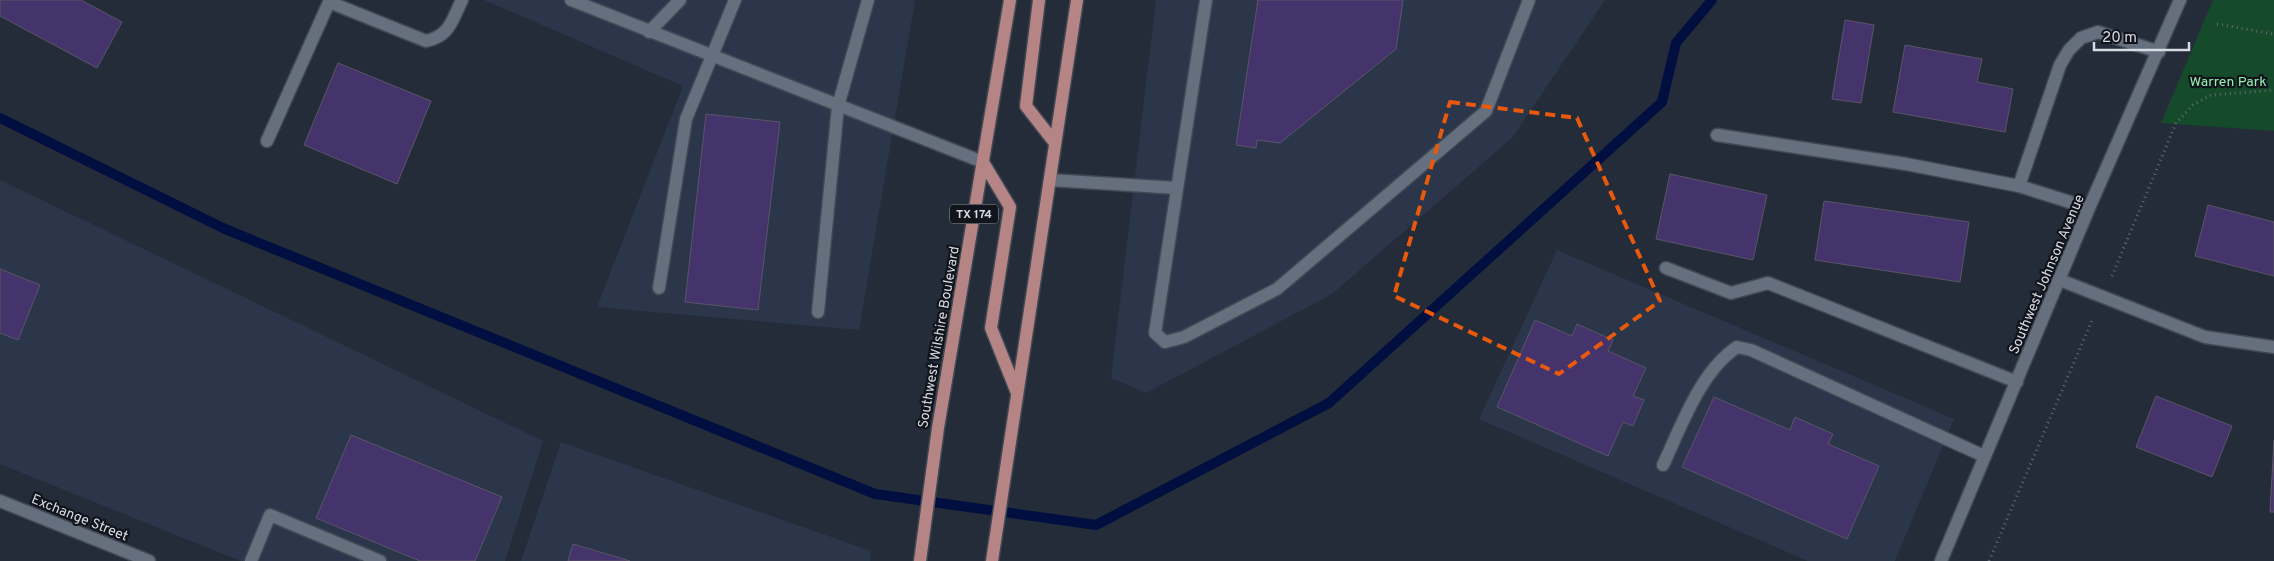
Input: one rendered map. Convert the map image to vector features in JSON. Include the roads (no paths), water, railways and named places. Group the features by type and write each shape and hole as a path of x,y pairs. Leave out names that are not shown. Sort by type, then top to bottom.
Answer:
{"main road":[{"name":"Southwest Wilshire Boulevard","path":"920,560 938,428 1010,0"},
{"path":"1039,0 1026,106 1055,144"},
{"path":"992,561 1077,0"},
{"path":"983,162 1010,207 991,328 1017,393"}],"street":[{"path":"267,141 330,1 426,41 436,39 446,33 462,0"},
{"path":"571,0 983,162"},
{"path":"649,32 680,0"},
{"path":"659,288 686,119 735,0"},
{"path":"818,312 838,106 868,0"},
{"path":"1206,0 1155,333 1165,342 1184,337 1277,289 1486,111 1529,0"},
{"name":"Southwest Johnson Avenue","path":"1942,561 1984,456 2017,382 2089,208 2159,52 2180,0"},
{"path":"2019,186 2060,65 2081,38 2098,32 2159,52"},
{"path":"1717,135 1906,164 2019,186 2089,208"},
{"path":"1050,180 1177,188"},
{"path":"1666,268 1732,293 1768,283 2017,382"},
{"path":"2060,280 2205,337 2274,347"},
{"path":"1662,465 1708,374 1724,356 1738,347 1750,350 1984,456"},
{"name":"Exchange Street","path":"0,501 149,561"},
{"path":"250,561 270,515 380,561"}],"waterway":[{"path":"0,118 225,229 875,494 1096,525 1329,403 1662,102 1676,43 1712,0"}],"park label":[{"name":"Warren Park","path":"2228,81"}]}
